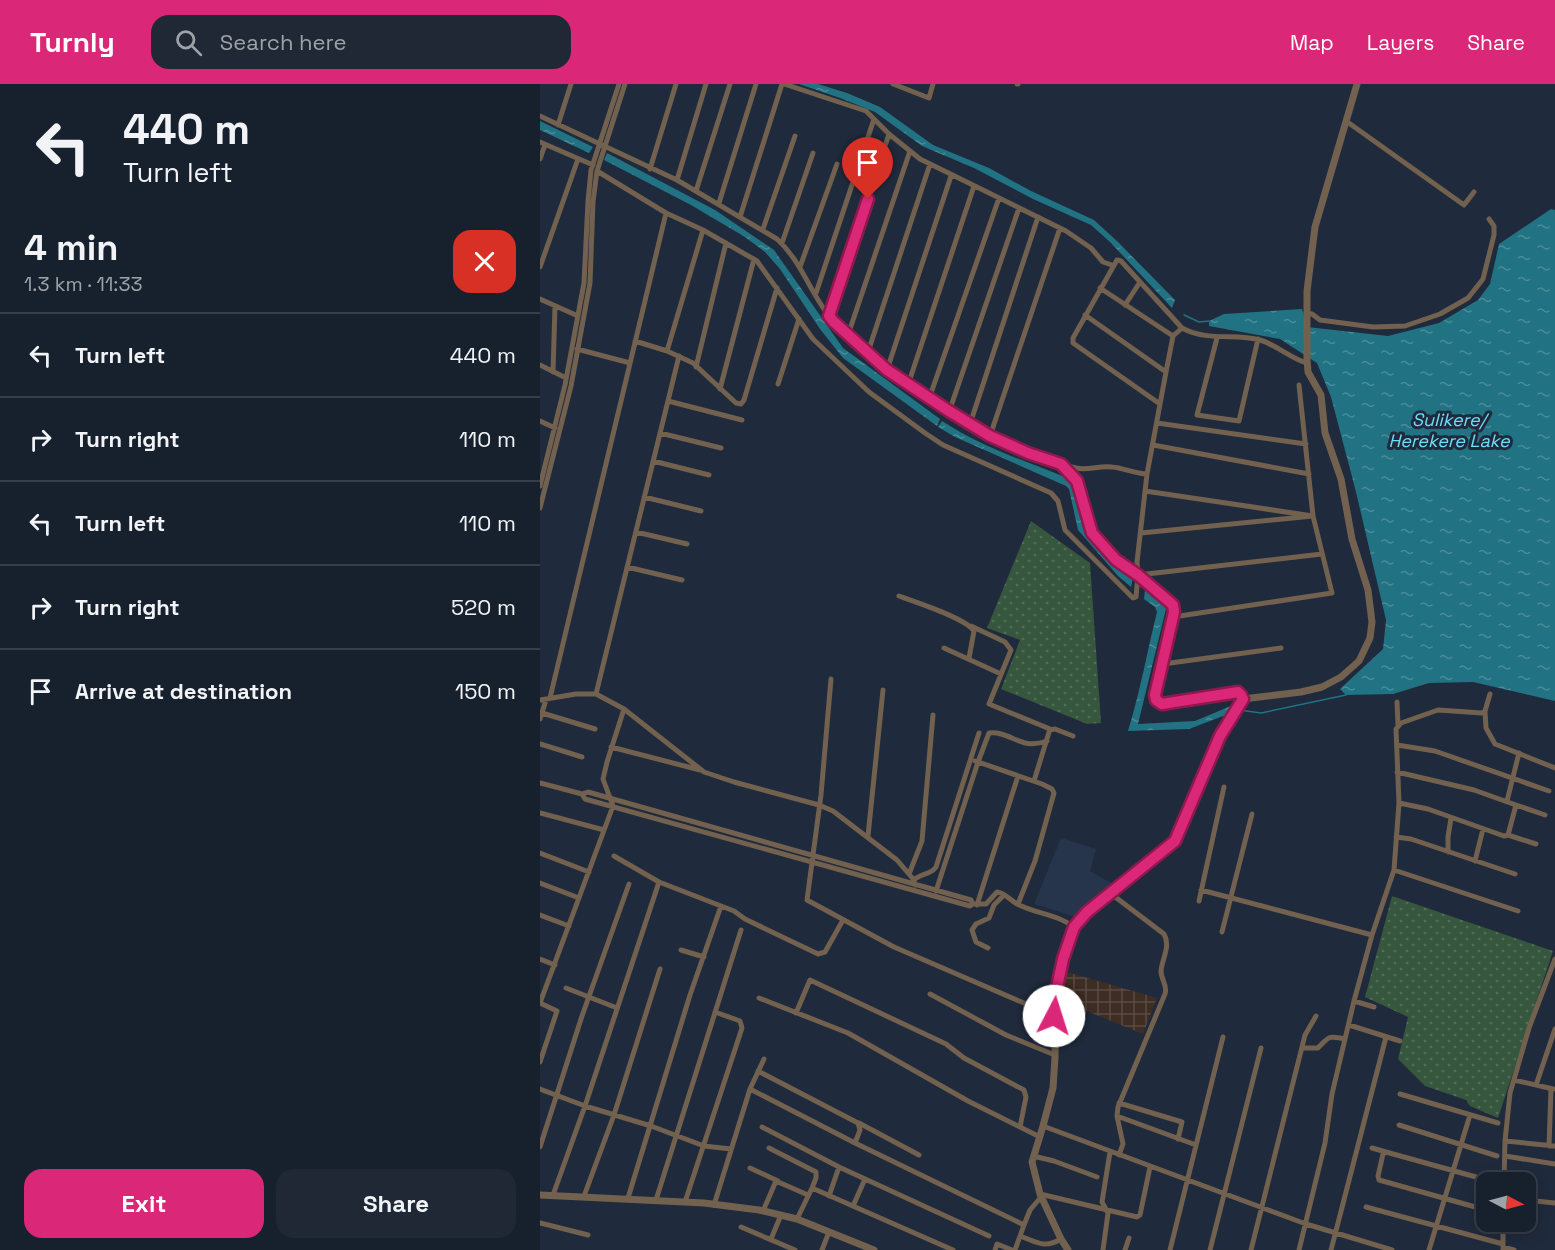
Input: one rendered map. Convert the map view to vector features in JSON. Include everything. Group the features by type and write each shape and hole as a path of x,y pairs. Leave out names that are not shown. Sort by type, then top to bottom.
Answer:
{"street":[{"path":"558,125 571,84"},
{"path":"540,508 566,407 578,349 590,283 597,171 619,84"},
{"path":"540,486 542,470 567,378 584,283 588,201 593,165 625,84"},
{"path":"650,168 676,84"},
{"path":"677,180 706,84"},
{"path":"696,191 730,84"},
{"path":"719,203 756,84"},
{"path":"740,217 783,84 866,111 889,134 930,164 1060,228 1091,248 1103,262 1112,265"},
{"path":"893,84 929,98 933,84"},
{"path":"1241,702 1322,687 1351,669 1365,651 1370,638 1372,622 1368,590 1352,538 1341,479 1325,433 1321,395 1308,372 1307,361 1307,291 1315,227 1357,84"},
{"path":"540,116 677,180 763,229 789,249 829,316 848,335 887,370 908,385 990,436 1028,453 1077,468 1112,466 1147,474"},
{"path":"816,293 874,119"},
{"path":"1346,121 1464,205 1474,192"},
{"path":"829,316 889,134"},
{"path":"763,229 795,136"},
{"path":"540,159 542,144 593,165"},
{"path":"848,335 910,151"},
{"path":"782,243 813,153"},
{"path":"540,267 578,159"},
{"path":"800,267 837,164"},
{"path":"868,352 930,164"},
{"path":"597,171 666,213 703,230 757,261 813,339 869,393 944,445 1051,493 1058,501 1065,530 1133,598 1136,597 1137,562 1152,445 1173,336 1182,328"},
{"path":"887,370 951,176"},
{"path":"908,385 974,186"},
{"path":"929,399 999,198"},
{"path":"949,411 1019,208"},
{"path":"595,729 541,716 666,213"},
{"path":"970,424 1038,217"},
{"path":"1306,314 1312,314 1320,320 1373,327 1405,326 1440,314 1468,298 1483,279 1494,235 1494,226 1489,219"},
{"path":"990,436 1060,228"},
{"path":"667,351 703,230"},
{"path":"696,366 726,243"},
{"path":"720,389 754,259"},
{"path":"1160,404 1073,345 1073,338 1112,265 1117,260 1121,261 1188,332 1217,338 1258,339 1273,345 1300,362 1307,361"},
{"path":"1125,305 1140,282"},
{"path":"635,340 679,356 696,366 737,404 744,400 777,288"},
{"path":"1100,288 1173,336"},
{"path":"540,299 578,316"},
{"path":"554,372 555,306"},
{"path":"1085,315 1166,372"},
{"path":"778,384 799,319"},
{"path":"1217,338 1197,415 1239,421 1258,339"},
{"path":"578,349 630,363"},
{"path":"596,694 679,356"},
{"path":"540,365 567,378"},
{"path":"1173,617 1332,593 1314,516 1299,385"},
{"path":"668,401 742,420"},
{"path":"540,421 555,428"},
{"path":"1157,423 1306,444"},
{"path":"660,433 721,448"},
{"path":"1152,445 1309,474"},
{"path":"654,461 709,475"},
{"path":"1061,464 1077,481 1092,533 1116,560 1138,575 1174,607 1155,695 1156,700 1160,703 1238,692 1241,695 1241,702 1220,736 1175,841 1087,912 1074,927 1063,959 1054,1016 1053,1088 1033,1156 1032,1167 1040,1195 1068,1250"},
{"path":"1145,491 1314,516"},
{"path":"644,497 701,511"},
{"path":"1141,533 1314,516"},
{"path":"636,532 687,544"},
{"path":"1138,575 1322,554"},
{"path":"627,567 682,580"},
{"path":"899,596 943,612 1009,646 1011,650 989,704 1050,730 1056,729 1073,736"},
{"path":"969,658 974,631 971,626"},
{"path":"944,648 1001,674"},
{"path":"1163,664 1281,648"},
{"path":"831,679 807,900 894,947 1054,1016"},
{"path":"868,836 883,690"},
{"path":"545,699 576,694 596,694 624,709 704,772"},
{"path":"1490,694 1485,711 1486,728 1491,740 1495,744 1555,768"},
{"path":"1299,1250 1325,1143 1332,1094 1354,1001 1372,935 1394,870 1399,803 1397,702"},
{"path":"540,1062 542,1048 557,1011 540,1003 613,806 603,779 624,709"},
{"path":"1398,725 1438,710 1482,713 1485,711"},
{"path":"909,874 922,841 933,715"},
{"path":"1034,781 1050,730"},
{"path":"915,883 920,875 934,871 936,867 979,733"},
{"path":"936,891 978,762 990,733 1031,745 1047,741"},
{"path":"540,744 582,757"},
{"path":"1397,745 1435,751 1549,791"},
{"path":"611,747 819,805 833,811 897,860 915,883"},
{"path":"1507,801 1519,753"},
{"path":"970,759 1034,781 1052,789 1054,795 1035,861 1018,904"},
{"path":"1397,772 1474,790 1545,815"},
{"path":"975,904 1018,776"},
{"path":"540,783 582,794 588,792 610,798 969,906 986,904 997,892 1018,904 1059,918 1074,927"},
{"path":"1199,901 1224,787"},
{"path":"582,794 585,799 812,859 915,883 971,900 975,904"},
{"path":"1399,803 1428,809 1504,836 1508,835 1536,844"},
{"path":"1508,835 1516,805"},
{"path":"540,813 604,830"},
{"path":"1222,932 1252,814"},
{"path":"1449,852 1448,837 1452,818"},
{"path":"1475,861 1483,829"},
{"path":"1396,837 1411,839 1515,874"},
{"path":"540,853 589,872"},
{"path":"614,856 659,882 722,906 819,954 825,952 843,920"},
{"path":"1394,870 1518,911"},
{"path":"553,1195 659,882"},
{"path":"540,883 579,898"},
{"path":"540,1147 629,884"},
{"path":"1202,890 1372,935"},
{"path":"1110,893 1164,934 1167,940 1161,972 1166,994 1119,1103 1116,1116 1123,1144 1119,1155"},
{"path":"988,948 976,942 972,930 976,924 989,918 994,905 1004,895"},
{"path":"628,1198 690,995 722,906"},
{"path":"540,915 569,926"},
{"path":"656,1200 741,930"},
{"path":"681,950 704,957"},
{"path":"540,959 555,965"},
{"path":"1504,1172 1510,1093 1529,1028 1555,959"},
{"path":"584,1196 614,1115 660,969"},
{"path":"796,1013 810,980 946,1044 964,1059 1025,1092 1020,1127"},
{"path":"566,988 617,1008"},
{"path":"930,994 1006,1035 1055,1055"},
{"path":"759,998 868,1042 968,1101 1040,1137"},
{"path":"1354,1001 1374,1007"},
{"path":"685,1202 742,1028 740,1021 715,1012"},
{"path":"1251,1250 1305,1035 1316,1016"},
{"path":"1349,1025 1400,1041"},
{"path":"1536,1085 1555,1029"},
{"path":"1302,1048 1318,1048 1332,1036 1345,1039"},
{"path":"1170,1250 1223,1037"},
{"path":"1331,1250 1386,1037"},
{"path":"1210,1250 1261,1048"},
{"path":"714,1205 750,1089 764,1059"},
{"path":"758,1071 919,1155"},
{"path":"1505,1141 1552,1146 1553,1089 1514,1080"},
{"path":"540,1089 704,1146 731,1149"},
{"path":"750,1089 1024,1225"},
{"path":"1400,1094 1498,1124"},
{"path":"1119,1103 1182,1122 1178,1139"},
{"path":"1429,1250 1470,1115"},
{"path":"1116,1116 1196,1145"},
{"path":"855,1143 860,1130 858,1123"},
{"path":"1399,1125 1497,1156"},
{"path":"762,1126 839,1167 989,1236"},
{"path":"1043,1126 1306,1224 1392,1250"},
{"path":"769,1148 816,1172 812,1188 797,1219"},
{"path":"1372,1148 1476,1177"},
{"path":"1103,1250 1108,1211 1102,1202 1110,1152"},
{"path":"1386,1152 1383,1154 1380,1165 1379,1180 1476,1207"},
{"path":"1033,1156 1098,1177"},
{"path":"1504,1156 1555,1164"},
{"path":"829,1196 839,1167"},
{"path":"1040,1195 1135,1218 1138,1216 1150,1167"},
{"path":"750,1168 808,1195"},
{"path":"853,1206 865,1179"},
{"path":"763,1211 774,1183 778,1181"},
{"path":"812,1188 953,1250"},
{"path":"540,1195 685,1202 763,1211 797,1219 874,1250"},
{"path":"995,1250 998,1244 1013,1250 1030,1210 1040,1195"},
{"path":"1536,1201 1555,1203"},
{"path":"1366,1207 1436,1225 1514,1250"},
{"path":"771,1239 782,1215"},
{"path":"540,1223 588,1234"},
{"path":"741,1227 795,1250"},
{"path":"822,1250 829,1232"},
{"path":"1020,1236 1046,1246 1061,1239"},
{"path":"1125,1250 1129,1238"}],"shaded area":[{"path":"1061,838 1096,849 1090,871 1113,884 1076,917 1034,904"},
{"path":"1067,972 1157,998 1143,1034 1062,1001"}],"green space":[{"path":"1031,521 1090,563 1101,723 1087,724 1001,689 1020,640 987,628"},
{"path":"1392,896 1553,951 1498,1118 1470,1106 1466,1100 1425,1086 1398,1059 1408,1017 1365,997"}],"water":[{"path":"799,84 818,84 880,107 933,145 989,168 1031,191 1094,220 1175,300 1172,308 1091,225 1033,199 974,168 922,146 875,112"},
{"path":"540,121 593,147 589,153 540,130"},
{"path":"607,153 715,210 774,250 843,348 940,419 937,426 843,358 820,329 780,269 765,252 745,237 691,205 604,160"},
{"name":"Sulikere/ Herekere Lake","path":"1551,209 1555,210 1555,701 1473,682 1429,683 1393,694 1346,695 1340,689 1383,649 1386,620 1331,397 1317,363 1280,339 1209,326 1209,321 1224,314 1302,309 1307,327 1388,336 1439,323 1478,300 1490,284 1499,244"},
{"path":"942,421 987,446 1067,478 1076,490 1090,536 1133,578 1131,587 1118,576 1078,530 1069,489 1066,486 955,437 938,427"},
{"path":"1145,590 1164,604 1166,609 1138,724 1195,721 1233,705 1231,713 1189,729 1128,731 1157,612 1155,607 1144,599"}],"waterway":[{"path":"1184,315 1199,322 1209,321"},
{"path":"1239,710 1261,713 1346,695"}],"route":[{"path":"868,199 829,316 887,370 908,385 990,436 1028,453 1061,464 1077,481 1092,533 1116,560 1138,575 1173,605 1174,612 1155,695 1156,700 1162,704 1238,692 1243,699 1220,736 1175,841 1087,912 1074,927 1063,959 1054,1016"}]}
